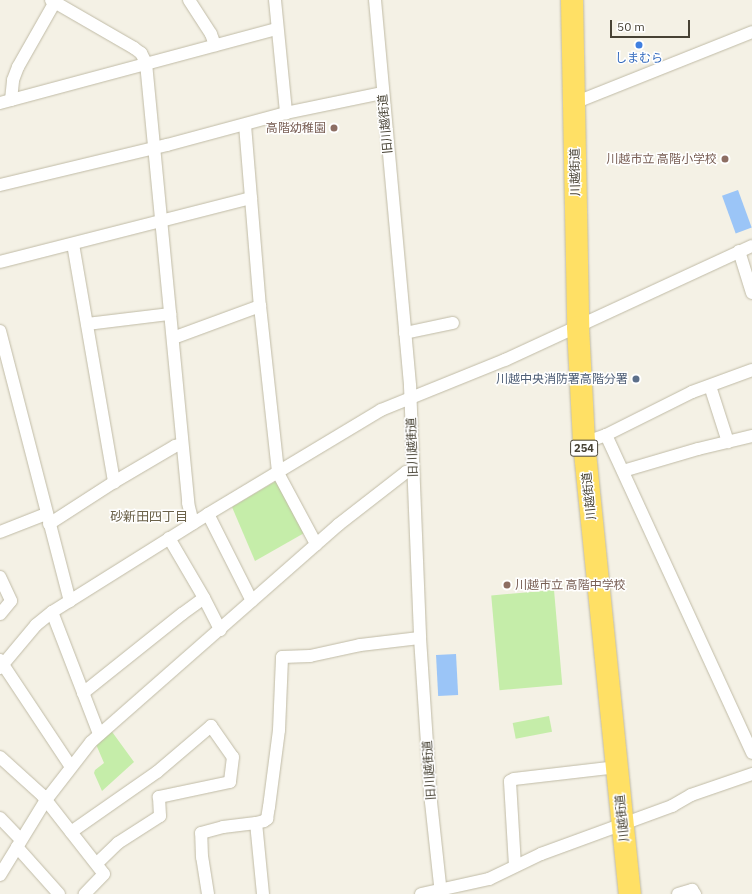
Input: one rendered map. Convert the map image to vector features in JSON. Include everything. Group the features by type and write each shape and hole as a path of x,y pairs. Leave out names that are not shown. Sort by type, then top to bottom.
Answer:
{"highway":[{"name":"川越街道","path":"572,0 578,326 584,443 630,894"}],"street":[{"path":"189,0 216,44"},
{"path":"275,0 286,113"},
{"name":"旧川越街道","path":"375,0 382,93 411,399 420,638 431,802 441,892"},
{"path":"6,102 18,67 54,1 141,53 146,63 188,503 193,523"},
{"path":"6,102 216,44 278,29"},
{"path":"574,103 752,32"},
{"path":"0,185 154,148 286,113 382,93"},
{"path":"245,125 260,306 278,473 316,544"},
{"path":"0,262 251,198"},
{"path":"73,244 114,482"},
{"path":"71,767 1,664 36,625 52,612 193,523 381,410 505,360 752,246"},
{"path":"739,251 752,292"},
{"path":"172,338 260,306"},
{"path":"87,324 170,314"},
{"path":"405,333 453,323"},
{"path":"0,331 3,361 70,601"},
{"path":"584,443 606,435 674,401 752,370"},
{"path":"710,386 728,442"},
{"path":"606,435 752,753"},
{"path":"623,471 752,436"},
{"path":"0,532 48,519 175,446 182,444"},
{"path":"0,874 46,800 99,734 220,630 316,544 406,472 413,471"},
{"path":"208,514 252,601"},
{"path":"169,538 204,598 220,630"},
{"path":"0,577 11,601 0,614"},
{"path":"83,693 204,598"},
{"path":"52,612 99,734"},
{"path":"208,894 202,857 201,833 223,827 256,823 267,819 280,730 280,684 283,656 310,656 360,645 420,638"},
{"path":"71,832 157,772 211,726 233,757 230,782 159,796 160,816 118,843 97,863"},
{"path":"0,757 46,800 97,863 104,874 85,894"},
{"path":"515,866 510,782 514,779 617,767"},
{"path":"421,894 441,892 490,878 542,854 672,806 691,795 752,774"},
{"path":"0,818 59,894"},
{"path":"256,823 264,894"},
{"path":"678,894 692,890 695,894"}],"green space":[{"path":"276,481 306,532 255,561 232,507"},
{"path":"554,590 562,685 500,690 491,595"},
{"path":"549,716 552,732 516,739 513,723"},
{"path":"110,729 134,762 102,791 94,773 95,770 104,763 95,742"}],"water":[{"path":"738,190 752,228 736,233 722,196"},
{"path":"456,654 458,695 438,696 436,655"}],"place":[{"name":"しまむら","path":"639,45"},
{"name":"高階幼稚園","path":"334,128"},
{"name":"川越市立 高階小学校","path":"725,159"},
{"name":"川越中央消防署高階分署","path":"636,379"},
{"name":"川越市立 高階中学校","path":"507,585"}],"district":[{"name":"砂新田四丁目","path":"149,517"}]}
